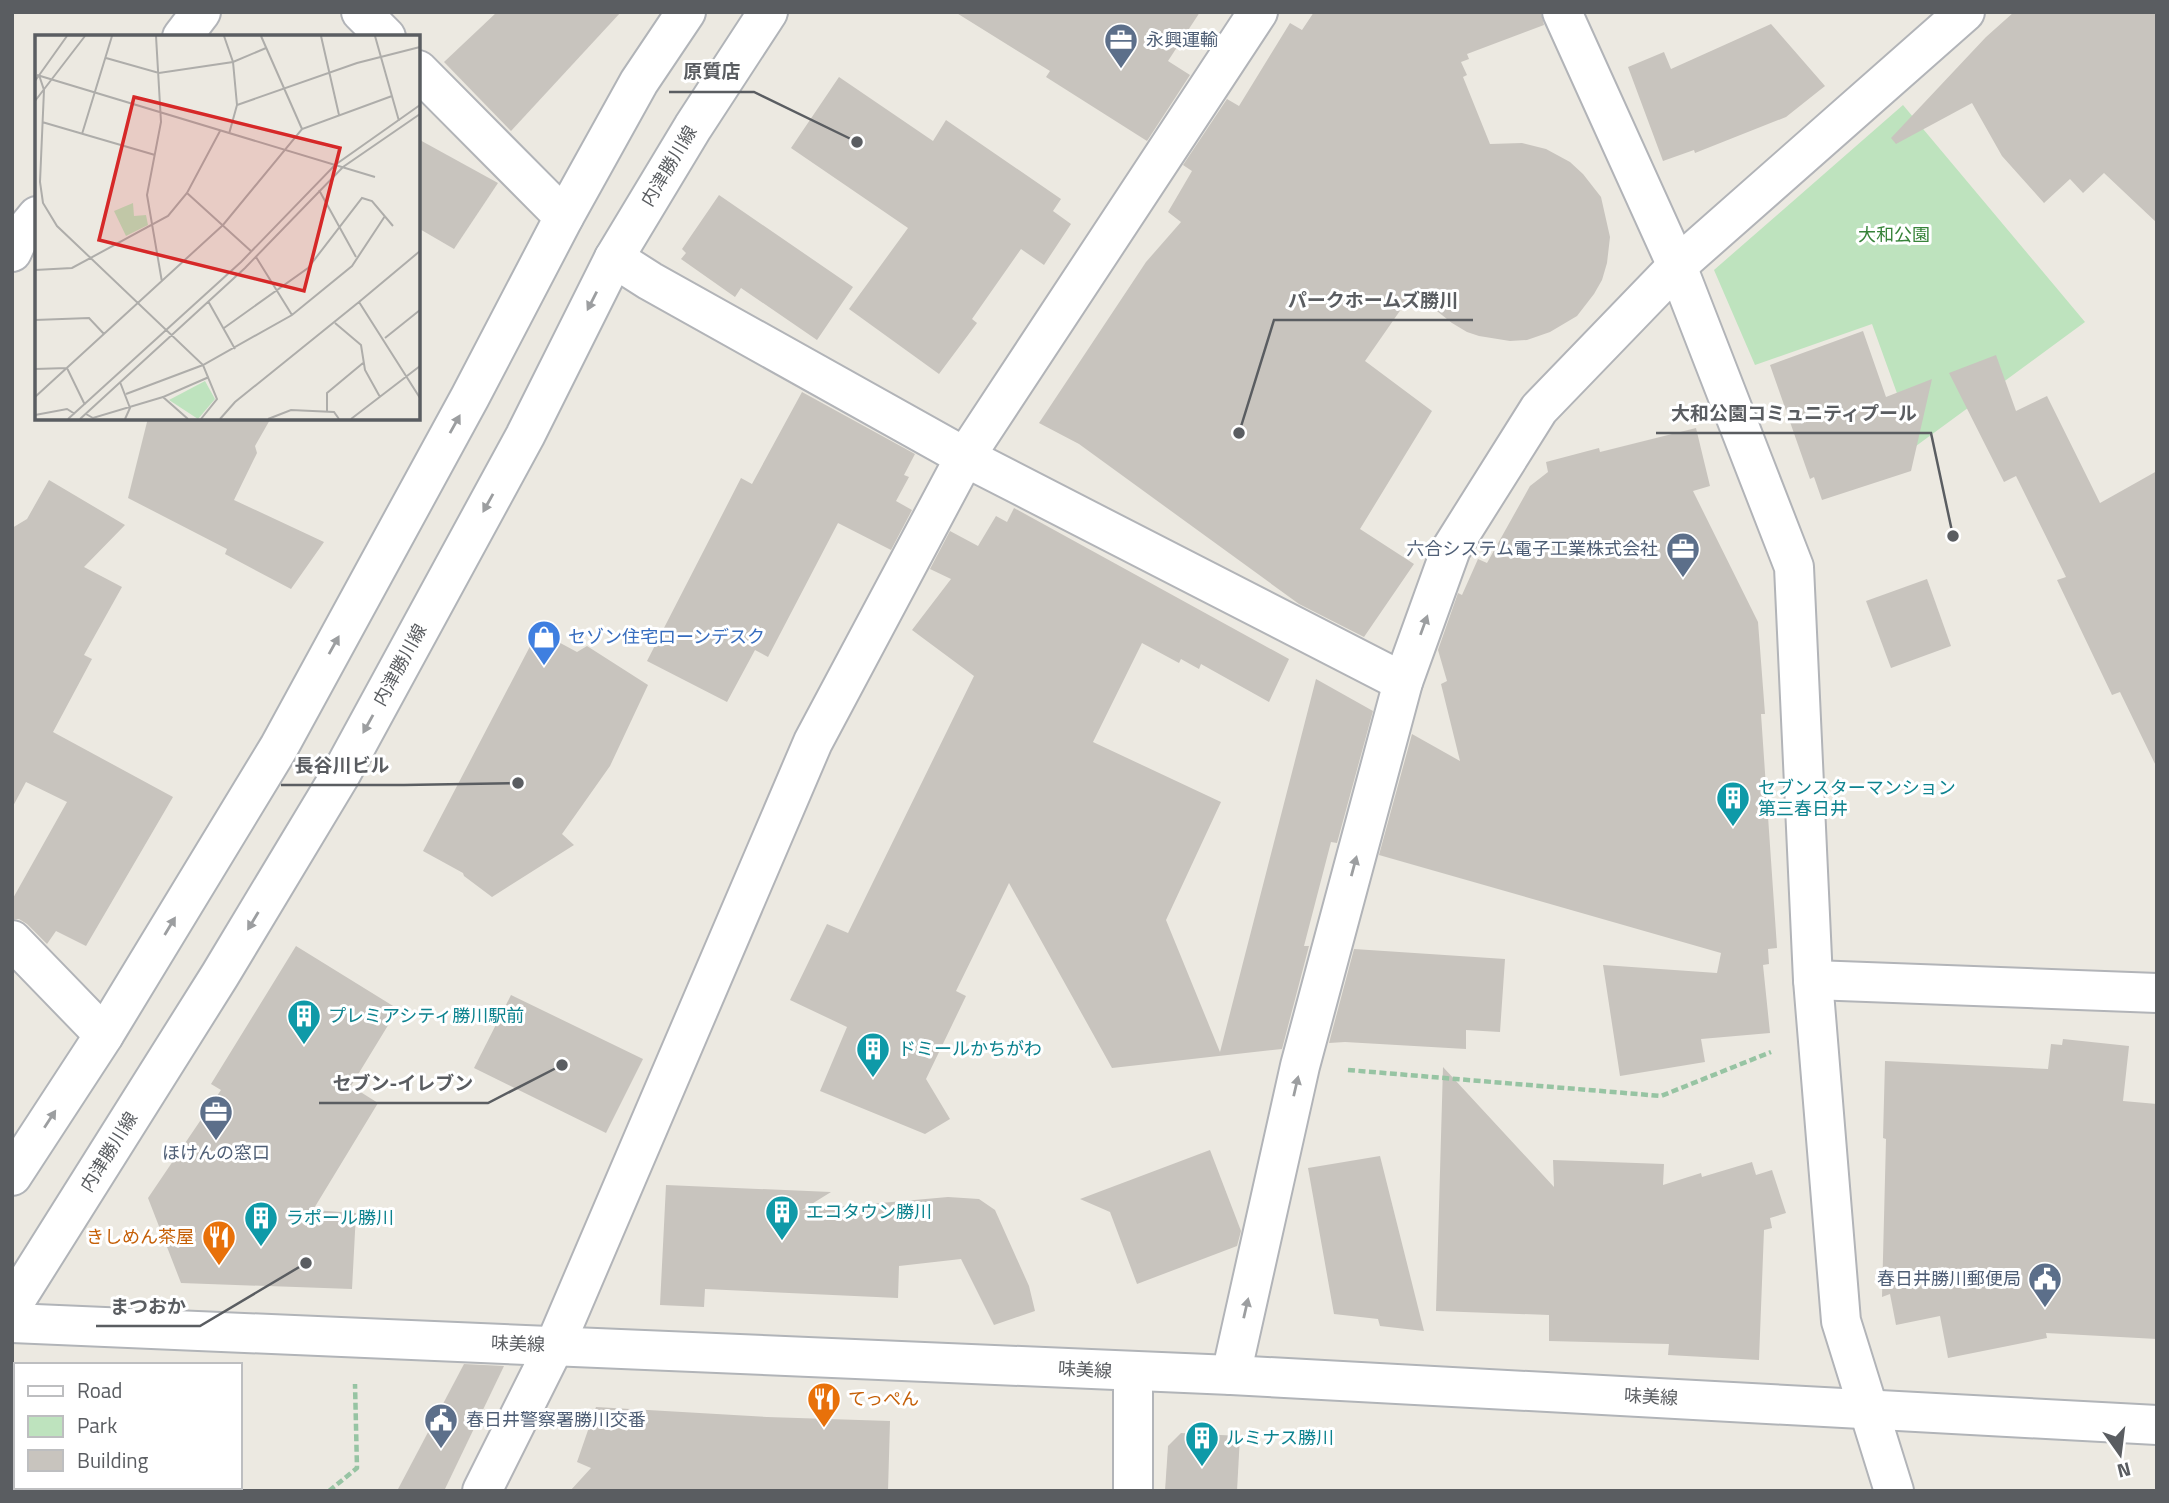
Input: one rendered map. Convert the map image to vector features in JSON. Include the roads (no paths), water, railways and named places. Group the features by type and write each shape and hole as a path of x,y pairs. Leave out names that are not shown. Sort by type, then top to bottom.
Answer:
{"street":[{"path":"184,35 201,12"},
{"path":"361,12 384,35"},
{"path":"12,1176 104,1035 279,747 564,217 639,82 686,12"},
{"name":"内津勝川線","path":"12,1306 220,975 341,774 525,436 614,258 693,127 768,12"},
{"path":"482,1491 555,1345 813,742 965,457 1258,12"},
{"path":"1562,12 1677,265 1794,567 1813,980 1841,1321 1894,1491"},
{"path":"1231,1375 1300,1066 1403,682 1451,549 1539,409 1677,265 1965,12"},
{"path":"420,72 564,217"},
{"path":"12,252 18,239 35,218"},
{"path":"614,258 650,281 965,457 1403,682"},
{"path":"12,940 104,1035"},
{"path":"1813,980 2157,993"},
{"name":"味美線","path":"12,1323 1231,1375 2157,1425"},
{"path":"1133,1372 1133,1491"}],"place":[{"name":"永興運輸","path":"1121,70"},
{"name":"原質店","path":"857,142"},
{"name":"パークホームズ勝川","path":"1239,433"},
{"name":"大和公園コミュニティプール","path":"1953,536"},
{"name":"六合システム電子工業株式会社","path":"1683,579"},
{"name":"セゾン住宅ローンデスク","path":"544,667"},
{"name":"長谷川ビル","path":"518,783"},
{"name":"セブンスターマンション 第三春日井","path":"1733,828"},
{"name":"プレミアシティ勝川駅前","path":"304,1046"},
{"name":"セブン-イレブン","path":"562,1065"},
{"name":"ドミールかちがわ","path":"873,1079"},
{"name":"ほけんの窓口","path":"216,1142"},
{"name":"エコタウン勝川","path":"782,1242"},
{"name":"ラポール勝川","path":"261,1248"},
{"name":"まつおか","path":"306,1263"},
{"name":"きしめん茶屋","path":"219,1267"},
{"name":"春日井勝川郵便局","path":"2045,1309"},
{"name":"てっぺん","path":"824,1429"},
{"name":"春日井警察署勝川交番","path":"441,1450"},
{"name":"ルミナス勝川","path":"1202,1468"}],"park label":[{"name":"大和公園","path":"1894,235"}]}
